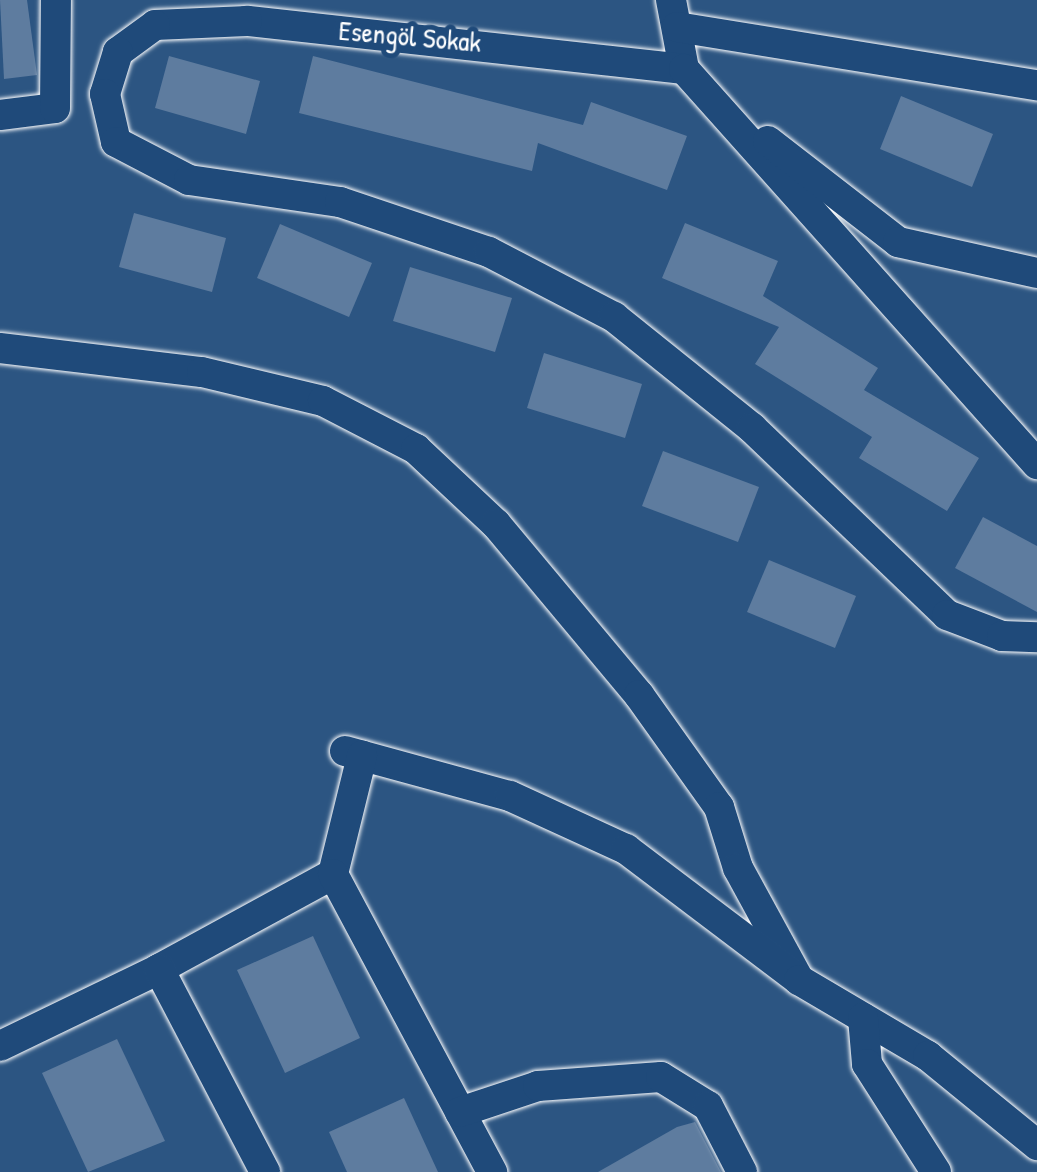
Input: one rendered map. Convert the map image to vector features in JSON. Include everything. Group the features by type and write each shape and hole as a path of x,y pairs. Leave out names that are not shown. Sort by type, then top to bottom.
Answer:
{"street":[{"path":"0,115 55,108 56,0"},
{"path":"1037,85 674,13 684,68 1037,464"},
{"name":"Esengöl Sokak","path":"684,68 247,21 155,25 118,52 105,94 116,142 189,180 340,202 489,252 614,317 752,428 947,615 1002,636 1037,637"},
{"path":"708,94 898,242 1037,273"},
{"path":"0,348 202,372 306,396 416,449 496,524 638,695 719,807 738,868 799,980"},
{"path":"492,1172 332,874 353,754 510,796 626,849 799,980 928,1056 1037,1144"},
{"path":"0,1046 160,969 332,874"},
{"path":"160,969 265,1172"},
{"path":"863,1018 867,1064 936,1172"},
{"path":"460,1112 538,1086 661,1077 708,1106 742,1172"}],"building":[{"path":"0,0 27,0 37,75 4,79"},
{"path":"169,56 260,81 246,134 155,108"},
{"path":"313,56 583,125 591,102 687,136 667,190 538,143 532,171 299,113"},
{"path":"901,96 993,134 972,187 880,149"},
{"path":"134,213 226,238 212,292 119,267"},
{"path":"685,223 778,261 763,296 878,368 864,390 979,458 947,511 859,458 872,437 755,364 779,327 662,278"},
{"path":"280,224 372,263 349,317 257,278"},
{"path":"410,267 512,298 495,352 393,321"},
{"path":"544,353 642,384 625,438 527,408"},
{"path":"663,451 759,487 738,542 642,506"},
{"path":"983,517 1037,546 1037,612 955,568"},
{"path":"769,560 856,596 835,648 747,612"},
{"path":"313,936 360,1038 285,1073 237,970"},
{"path":"117,1039 165,1141 88,1172 42,1073"},
{"path":"404,1098 438,1172 347,1172 329,1132"},
{"path":"695,1122 721,1172 598,1172 677,1127"}]}
